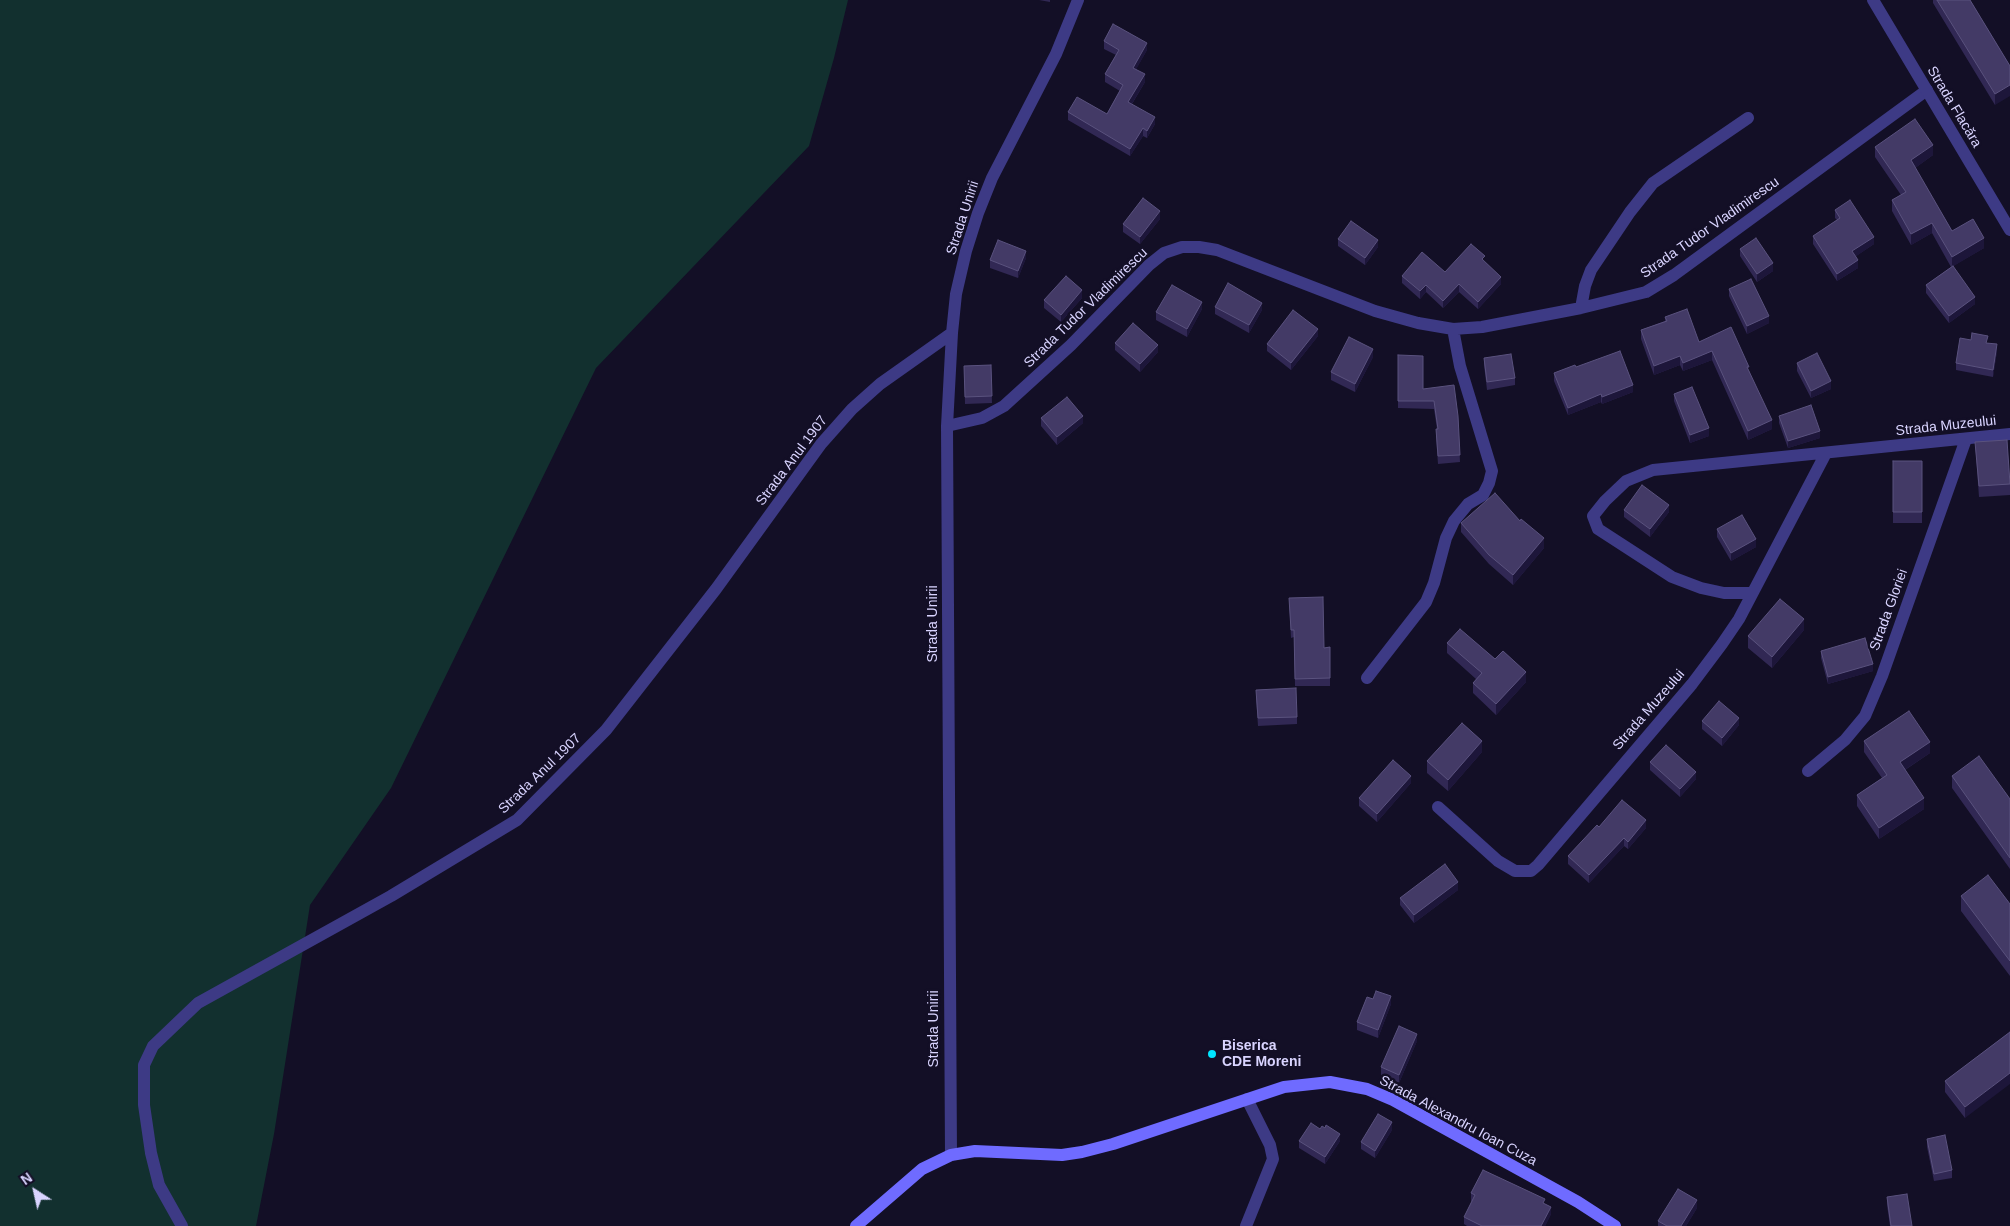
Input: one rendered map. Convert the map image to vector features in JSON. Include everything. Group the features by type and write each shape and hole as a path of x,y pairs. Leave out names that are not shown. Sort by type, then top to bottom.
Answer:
{"main road":[{"name":"Strada Alexandru Ioan Cuza","path":"951,1155 975,1151 1062,1155 1082,1152 1113,1144 1284,1087 1306,1083 1330,1082 1367,1089 1393,1100 1578,1202 1615,1226"},
{"path":"856,1226 922,1169 951,1155"}],"street":[{"name":"Strada Unirii","path":"951,1155 948,426 952,333 956,294 966,251 992,178 1056,54 1078,0"},
{"name":"Strada Flacăra","path":"1873,0 2010,230"},
{"name":"Strada Tudor Vladimirescu","path":"948,426 982,418 1004,406 1071,345 1164,252 1182,247 1217,250 1375,311 1418,323 1453,329 1482,327 1628,297 1658,286 1927,90"},
{"path":"1581,308 1585,286 1591,270 1630,212 1653,183 1748,118"},
{"path":"1367,678 1426,602 1434,583 1446,538 1454,521 1468,504 1482,495 1489,483 1492,471 1460,366 1453,329"},
{"name":"Strada Anul 1907","path":"182,1226 160,1185 151,1153 144,1105 144,1065 153,1046 198,1003 390,896 517,820 606,730 716,589 820,444 852,409 880,384 952,333"},
{"name":"Strada Muzeului","path":"1751,593 1724,593 1701,588 1672,577 1598,529 1593,516 1626,481 1653,470 2010,434"},
{"name":"Strada Gloriei","path":"1808,771 1845,740 1865,716 1882,676 1966,439"},
{"name":"Strada Muzeului","path":"1438,807 1498,861 1515,872 1530,871 1692,684 1739,619 1826,453"},
{"path":"1246,1226 1273,1159 1270,1145 1247,1099"}],"green space":[{"path":"0,0 848,0 809,146 596,368 391,788 310,905 274,1134 256,1226 0,1226"}],"building":[{"path":"1937,0 1970,0 2010,66 2010,85 1995,94"},
{"path":"1113,24 1147,43 1133,68 1145,74 1128,102 1155,117 1147,131 1143,128 1130,149 1068,112 1077,97 1107,114 1123,85 1105,74 1119,50 1104,41"},
{"path":"1915,119 1933,145 1911,160 1952,231 1973,219 1984,238 1952,257 1932,223 1911,234 1892,200 1906,192 1875,147"},
{"path":"1143,198 1160,211 1140,237 1123,224"},
{"path":"1850,200 1874,237 1852,251 1858,260 1837,274 1813,236 1840,218 1835,210"},
{"path":"1351,221 1378,240 1365,258 1338,239"},
{"path":"1756,238 1773,263 1757,274 1740,249"},
{"path":"998,240 1026,251 1018,271 990,260"},
{"path":"1471,244 1485,256 1482,259 1501,277 1478,302 1459,284 1443,301 1426,285 1420,291 1402,276 1422,252 1445,272"},
{"path":"1953,266 1975,297 1949,316 1926,285"},
{"path":"1066,276 1082,290 1061,315 1044,300"},
{"path":"1751,279 1769,316 1747,326 1729,289"},
{"path":"1228,283 1262,303 1249,325 1215,307"},
{"path":"1172,285 1202,302 1187,329 1156,312"},
{"path":"1687,309 1699,342 1731,327 1772,420 1748,431 1712,351 1683,363 1680,356 1654,366 1641,330 1667,321 1665,317"},
{"path":"1293,310 1318,329 1291,363 1267,344"},
{"path":"1133,323 1158,345 1140,364 1115,343"},
{"path":"1972,333 1988,336 1986,343 1997,344 1993,370 1956,363 1960,338 1971,340"},
{"path":"1349,337 1373,349 1355,384 1331,372"},
{"path":"1620,351 1633,385 1602,397 1601,394 1568,408 1554,373"},
{"path":"1817,353 1831,381 1811,391 1797,363"},
{"path":"1511,354 1515,378 1487,382 1484,358"},
{"path":"1398,355 1423,356 1423,389 1454,385 1460,455 1438,456 1436,429 1438,429 1434,401 1398,401"},
{"path":"991,365 992,396 965,397 964,366"},
{"path":"1692,387 1709,428 1690,435 1674,394"},
{"path":"1067,397 1083,416 1057,437 1041,418"},
{"path":"1811,405 1820,431 1788,441 1779,416"},
{"path":"2007,440 2010,484 1979,486 1975,442"},
{"path":"1893,461 1922,461 1922,512 1893,512"},
{"path":"1642,485 1669,505 1650,529 1624,510"},
{"path":"1495,493 1520,521 1521,519 1544,538 1513,575 1489,555 1461,523"},
{"path":"1742,515 1756,539 1731,553 1717,529"},
{"path":"1323,597 1324,648 1330,647 1330,678 1295,679 1294,630 1291,630 1289,598"},
{"path":"1780,599 1804,619 1772,657 1748,636"},
{"path":"1460,629 1495,659 1503,651 1526,672 1496,704 1473,683 1482,673 1447,643"},
{"path":"1865,638 1873,664 1828,677 1821,651"},
{"path":"1296,688 1297,717 1258,718 1256,690"},
{"path":"1719,701 1739,718 1722,738 1702,721"},
{"path":"1909,711 1930,742 1900,762 1924,798 1879,828 1857,795 1887,775 1864,741"},
{"path":"1462,723 1482,741 1448,780 1427,761"},
{"path":"1666,745 1696,772 1680,789 1650,762"},
{"path":"1979,756 2010,799 2010,858 1952,776"},
{"path":"1393,760 1411,776 1377,814 1359,798"},
{"path":"1622,800 1646,820 1628,842 1624,838 1589,875 1568,856 1597,825 1599,827"},
{"path":"1445,864 1458,882 1414,915 1400,898"},
{"path":"1988,875 2010,904 2010,961 1961,896"},
{"path":"1376,991 1391,996 1378,1030 1357,1022 1367,997 1373,999"},
{"path":"1399,1026 1417,1034 1399,1075 1381,1067"},
{"path":"2010,1032 2010,1073 1965,1107 1945,1081"},
{"path":"1378,1114 1392,1122 1375,1151 1361,1142"},
{"path":"1311,1123 1320,1129 1322,1126 1325,1128 1326,1125 1340,1134 1325,1157 1299,1141"},
{"path":"1945,1135 1952,1170 1934,1174 1927,1139"},
{"path":"1483,1170 1545,1199 1543,1203 1551,1207 1541,1226 1482,1226 1464,1217 1475,1195 1471,1193"},
{"path":"1678,1189 1697,1200 1681,1226 1667,1226 1658,1221"},
{"path":"1907,1194 1912,1226 1891,1226 1887,1197"}],"place":[{"name":"Biserica CDE Moreni","path":"1212,1054"}]}
